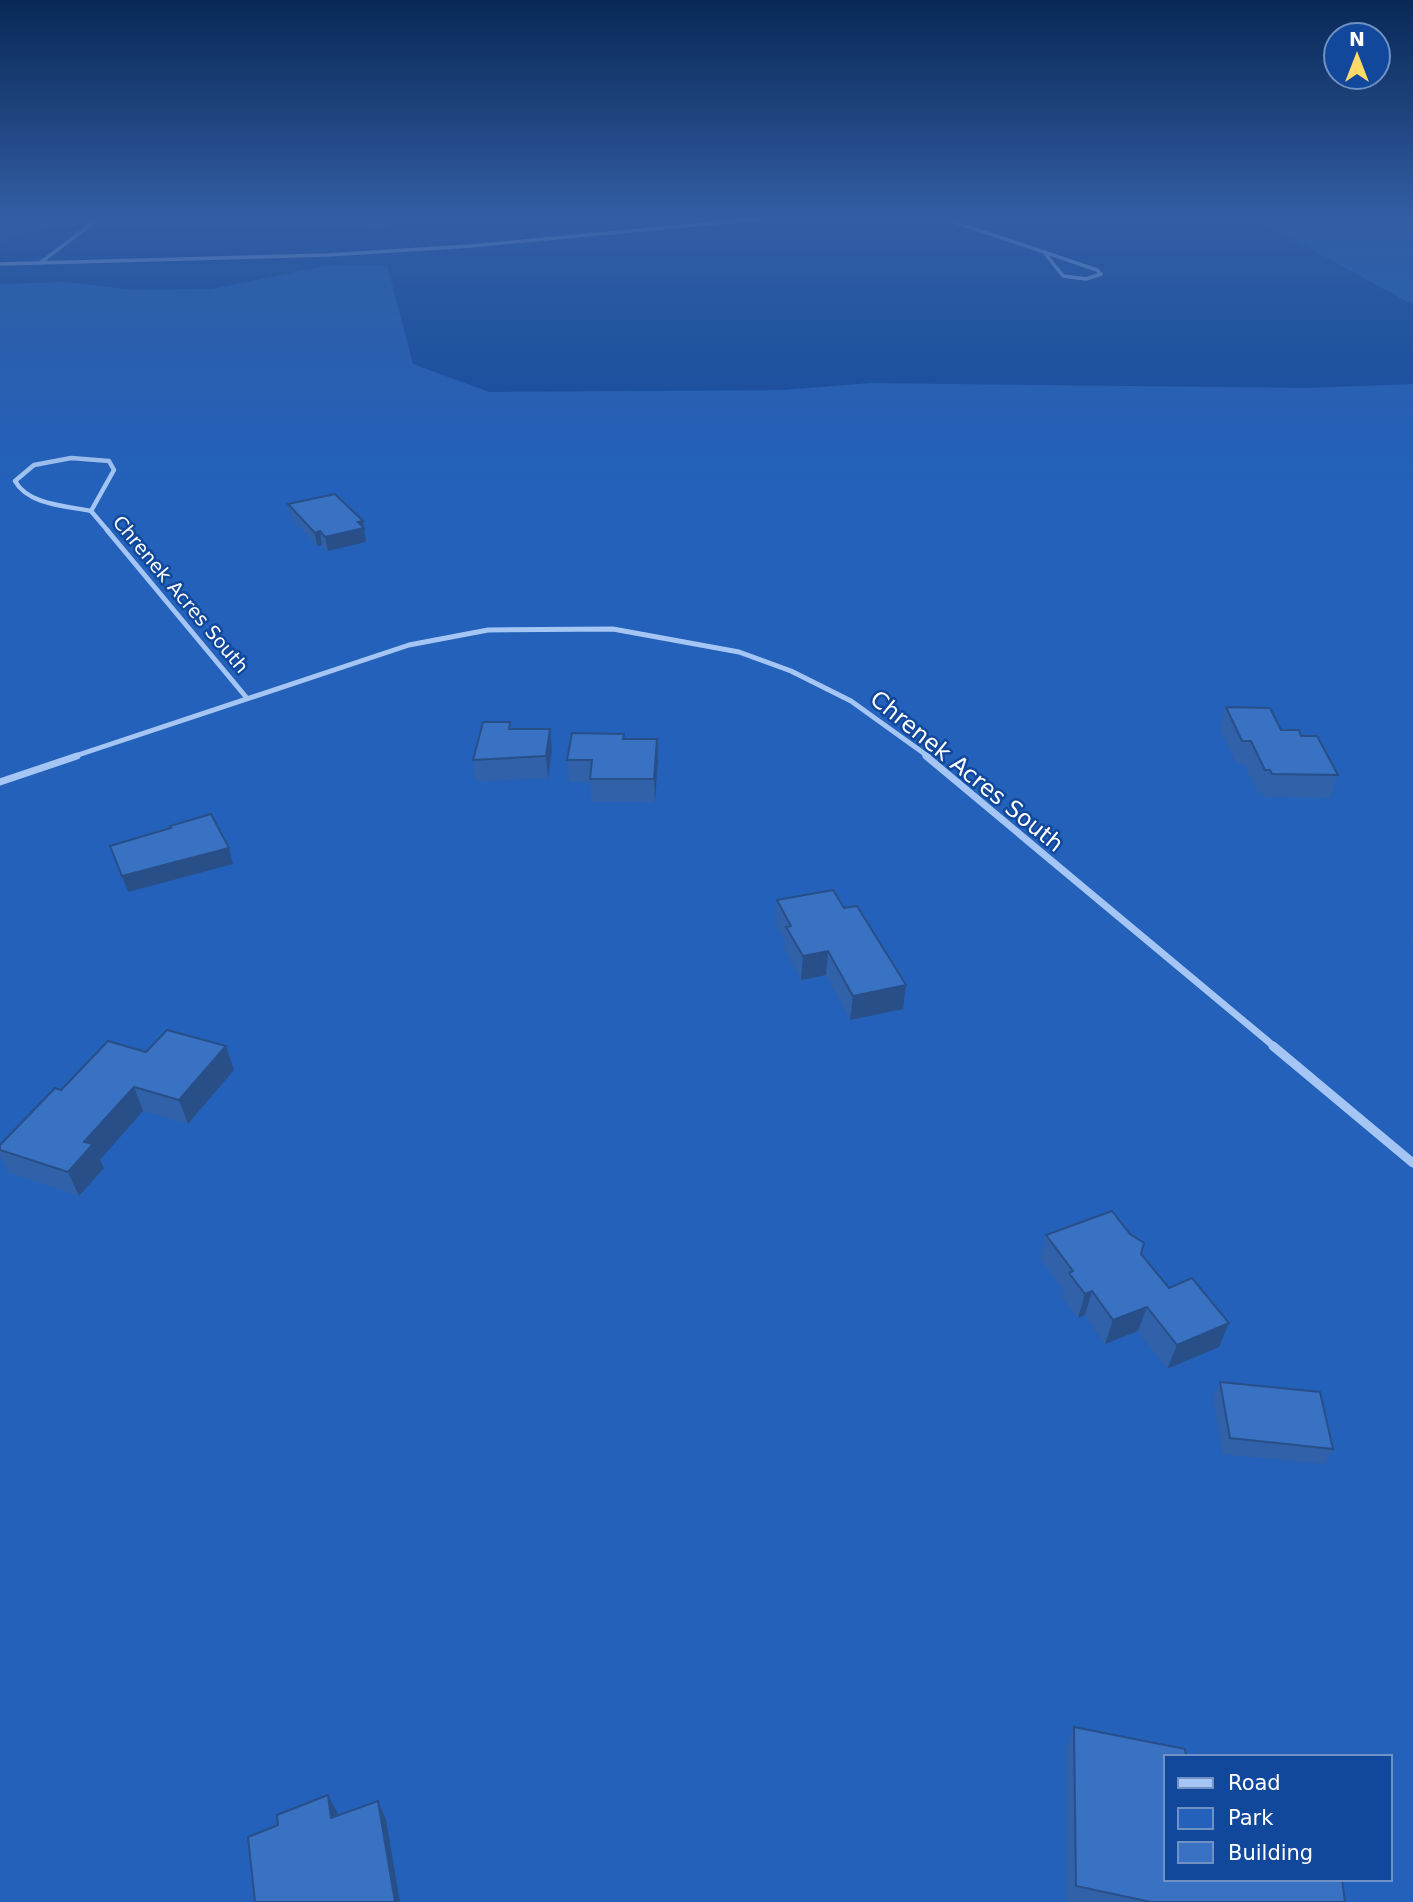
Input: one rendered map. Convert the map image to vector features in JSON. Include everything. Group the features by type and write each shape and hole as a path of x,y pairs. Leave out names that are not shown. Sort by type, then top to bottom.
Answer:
{"street":[{"name":"Chrenek Acres South","path":"91,511 114,470 109,461 77,457 41,462 23,471 15,481 20,490 40,500 91,511 246,697"},
{"name":"Chrenek Acres South","path":"0,782 246,697 409,645 488,631 613,629 739,652 791,671 851,701 902,735 1413,1163"}],"green space":[{"path":"0,308 398,308 413,364 489,392 783,390 870,383 1305,388 1413,384 1413,1902 0,1902"}],"building":[{"path":"335,494 363,521 358,522 364,528 325,537 320,531 315,533 288,504"},
{"path":"1226,707 1270,708 1281,730 1299,730 1301,736 1317,736 1338,775 1272,774 1270,770 1265,770 1251,741 1242,741"},
{"path":"483,722 510,722 509,729 550,729 546,756 473,760"},
{"path":"572,733 624,734 623,739 657,739 654,779 590,779 592,760 567,760"},
{"path":"211,814 229,848 122,876 110,846"},
{"path":"833,890 844,908 857,906 906,985 853,996 828,951 803,956 786,927 791,926 777,900"},
{"path":"167,1030 226,1046 179,1100 134,1087 84,1142 93,1144 68,1172 0,1150 0,1145 55,1088 61,1090 108,1041 146,1052"},
{"path":"1112,1211 1130,1234 1144,1243 1141,1254 1169,1288 1192,1278 1229,1323 1177,1345 1147,1307 1113,1320 1092,1291 1085,1294 1069,1273 1073,1271 1046,1235"},
{"path":"1220,1382 1320,1392 1333,1449 1230,1438"},
{"path":"1074,1727 1185,1749 1186,1755 1164,1755 1164,1881 1342,1881 1345,1902 1151,1902 1076,1886"},
{"path":"328,1795 331,1818 378,1801 395,1902 255,1902 248,1837 278,1825 277,1815"}]}
